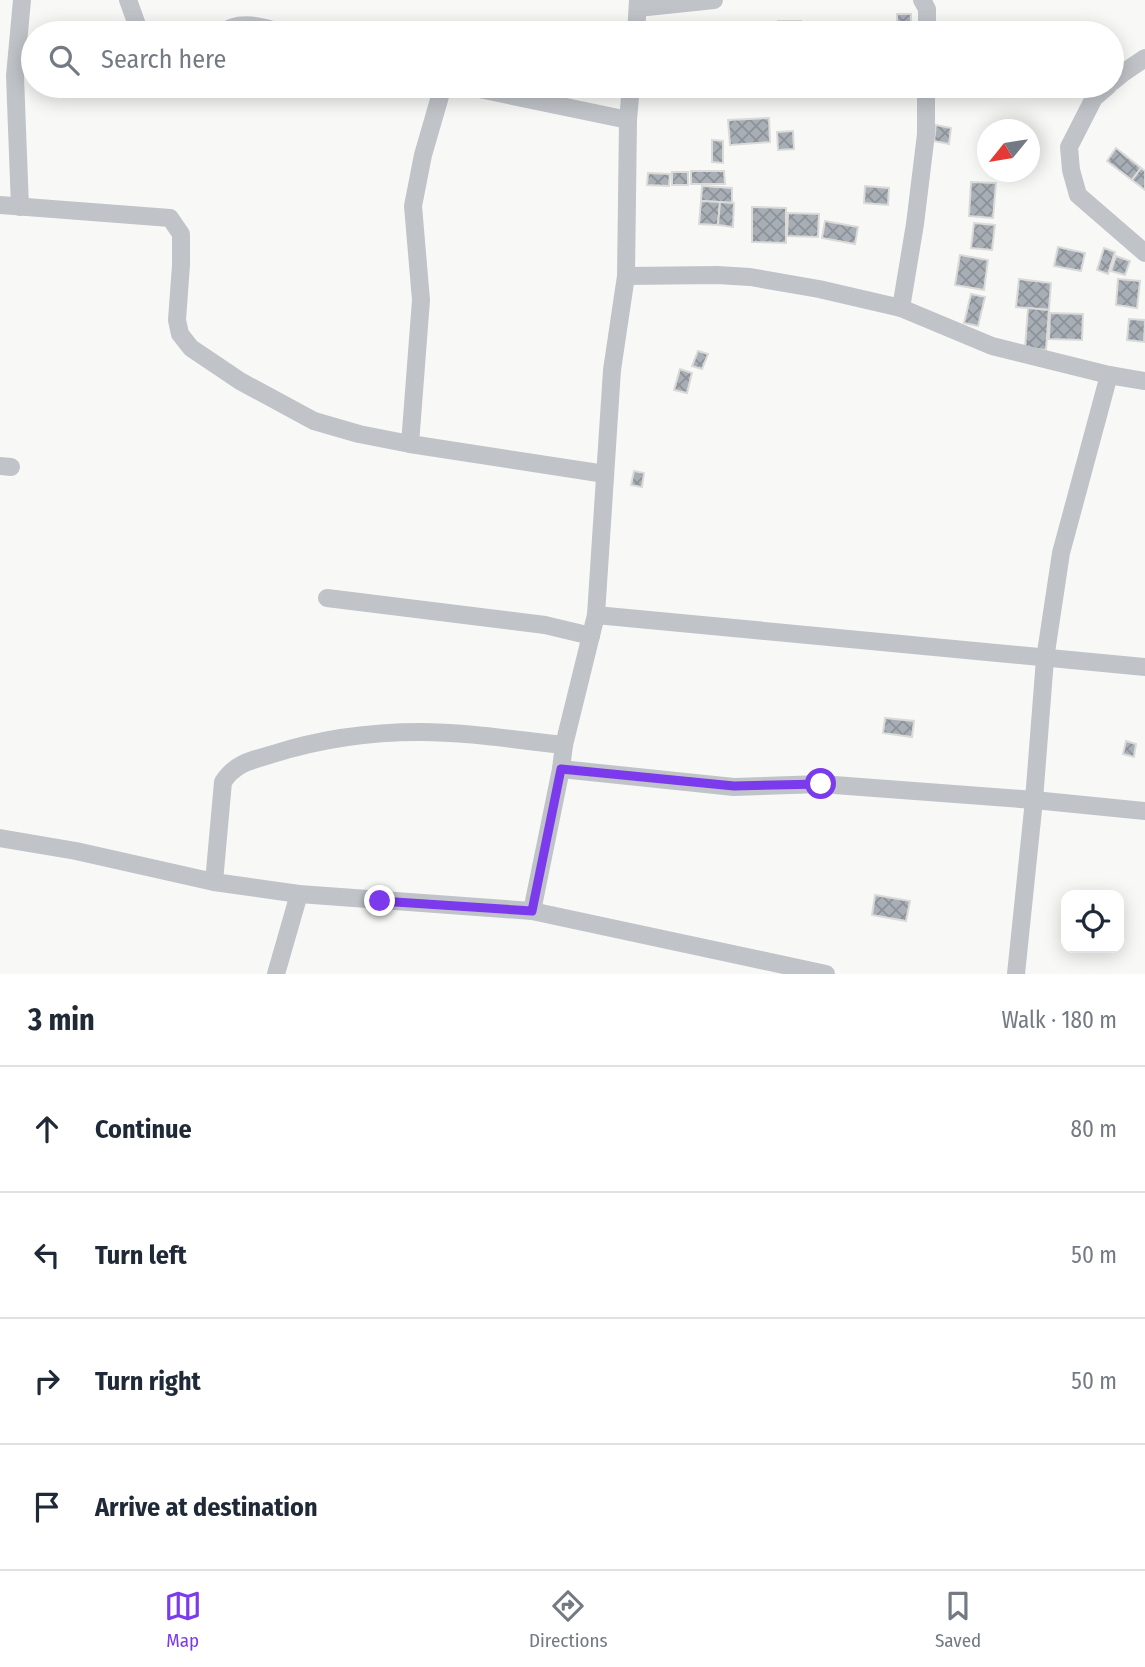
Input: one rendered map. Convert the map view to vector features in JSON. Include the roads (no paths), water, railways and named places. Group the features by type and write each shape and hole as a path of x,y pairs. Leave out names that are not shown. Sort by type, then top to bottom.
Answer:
{"street":[{"path":"20,207 15,76 22,0"},
{"path":"128,0 136,21"},
{"path":"638,4 715,0"},
{"path":"922,0 927,9 927,21"},
{"path":"1124,72 1145,58"},
{"path":"410,444 421,300 413,206 423,155 440,98"},
{"path":"523,98 628,120"},
{"path":"532,911 564,745 596,615 612,370 626,276 630,98"},
{"path":"901,307 926,134 926,98"},
{"path":"1094,98 1069,146 1071,170 1078,195 1145,253"},
{"path":"0,205 170,218 181,234 177,320 180,334 191,348 240,382 314,421 359,434 410,444 605,474"},
{"path":"626,276 750,277 818,289 901,307 992,346 1109,375 1145,381"},
{"path":"1016,974 1045,659 1061,553 1109,375"},
{"path":"327,598 545,625 591,636"},
{"path":"596,615 1145,667"},
{"path":"214,883 223,782 230,772 245,763 298,746 364,735 421,732 564,745"},
{"path":"561,769 734,786 821,784 1145,811"},
{"path":"0,838 76,851 214,883 299,894 532,911 771,969 826,974"},
{"path":"276,974 299,894"}]}
